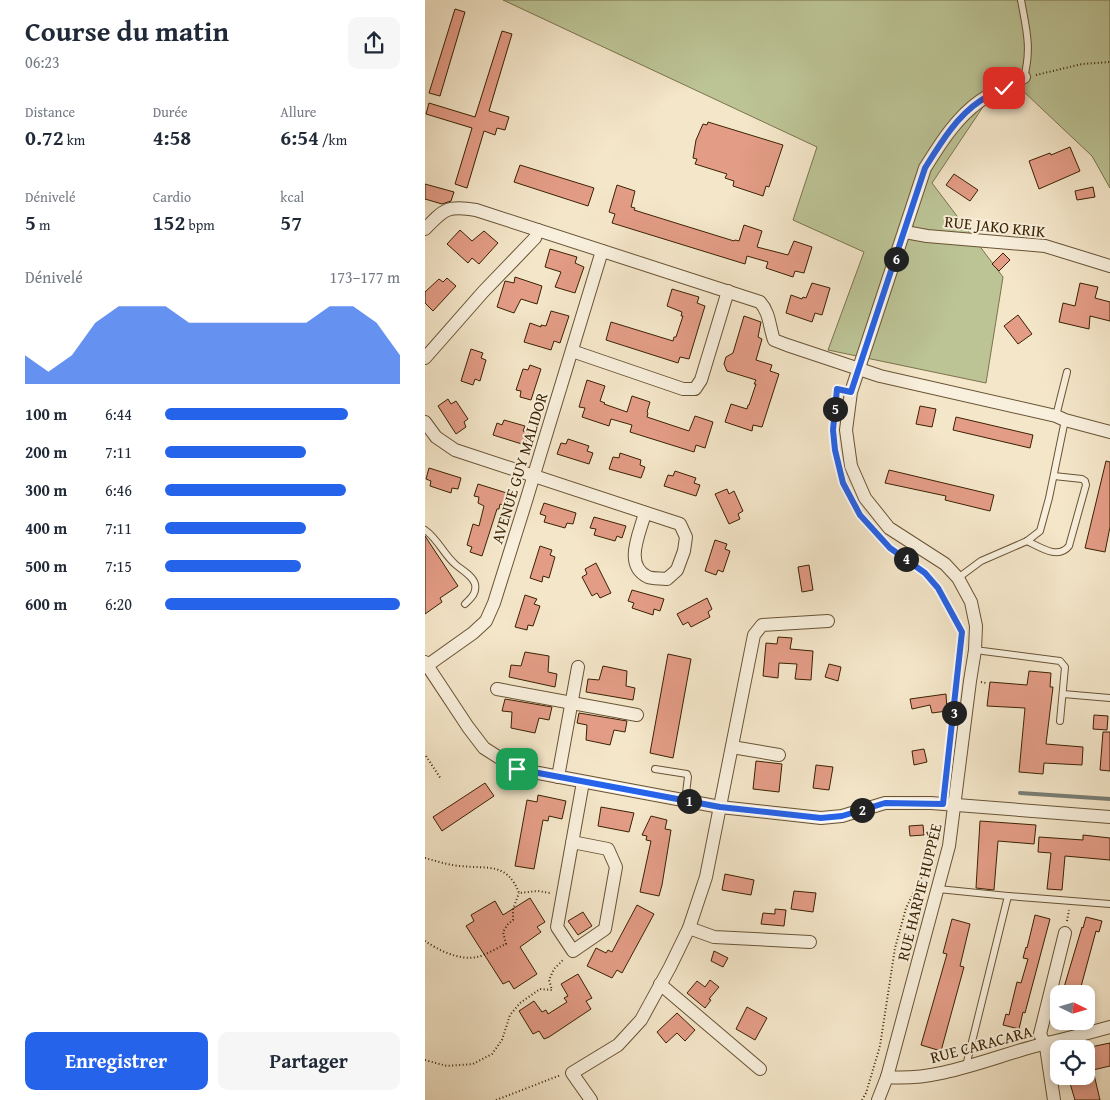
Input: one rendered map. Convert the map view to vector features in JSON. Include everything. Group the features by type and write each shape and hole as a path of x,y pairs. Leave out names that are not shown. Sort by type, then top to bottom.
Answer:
{"street":[{"name":"RUE HARPIE HUPPÉE","path":"878,1100 887,1077 949,846 975,650 976,626 971,602 958,578 945,564 889,528 865,498 851,466 846,430 851,392 925,168 958,120 979,102 1024,77"},
{"path":"425,229 437,216 447,209 459,207 475,210 760,302 766,308 774,340 858,370 1060,418 1110,432"},
{"path":"425,358 483,292 535,238 539,230"},
{"name":"RUE JAKO KRIK","path":"905,232 927,236 1045,246 1110,266"},
{"name":"AVENUE GUY MALIDOR","path":"426,665 473,633 486,621 494,603 602,251"},
{"path":"572,351 683,389 695,389 701,380 728,291"},
{"path":"425,422 436,437 455,450 680,524 686,537 684,551 677,570 667,579 649,578 638,570 633,556 645,513"},
{"path":"591,1100 573,1073 618,1045 641,1020 689,928 705,877 754,635 762,625 828,621"},
{"path":"426,665 484,748 517,769 720,807 821,818 842,816 885,803 931,803 1110,817"},
{"path":"558,777 578,668"},
{"path":"497,689 637,715"},
{"path":"732,747 779,755"},
{"path":"573,842 608,849 616,867 605,929 573,951 557,927 583,782"},
{"path":"689,928 714,936 810,942"},
{"path":"1054,1100 1045,1044 1040,1034 1065,933"},
{"path":"661,984 760,1069"},
{"name":"RUE CARACARA","path":"887,1077 905,1079 966,1068 1110,1027"}],"lane":[{"path":"1021,0 1029,43 1029,60 1024,77"},
{"path":"958,578 981,561 1027,541 1040,531 1054,476 1067,372"},
{"path":"1027,541 1054,553 1061,553 1069,546 1086,485 1082,479 1054,476"},
{"path":"425,530 473,581 475,586 474,595 465,604"},
{"path":"975,650 1060,661 1065,667 1060,721"},
{"path":"1063,694 1110,698"},
{"path":"655,769 687,774 685,801"},
{"path":"938,889 1110,904"},
{"path":"966,1068 1008,896"}],"path":[{"path":"1024,77 1040,75 1082,64 1110,62"},
{"path":"837,458 833,430 837,389 851,392"},
{"path":"841,474 848,491"},
{"path":"856,507 860,515 890,548 925,573 938,588 962,632 959,670"},
{"path":"426,756 441,779"},
{"path":"862,1100 880,1046 895,948 906,908 937,846"},
{"path":"425,858 458,866 498,869 514,880 519,893 513,909 513,920 503,932 506,944 476,958 451,955 436,949 425,941"},
{"path":"519,893 537,891 563,895"},
{"path":"1065,933 1070,901"},
{"path":"425,1060 447,1066 473,1064 492,1054 502,1040 510,1015 520,1003 540,989 552,990 549,980 554,969 573,951"},
{"path":"495,1100 568,1072 573,1073"}],"green space":[{"path":"503,0 1110,0 1110,188 1092,156 1005,74 932,183 1003,277 986,383 828,350 864,252 793,220 817,147"}],"building":[{"path":"455,9 465,12 440,96 429,93"},
{"path":"502,31 512,34 489,111 509,117 505,130 497,128 495,135 484,131 467,188 455,184 472,128 426,114 429,103 475,117"},
{"path":"708,122 783,145 769,187 766,186 763,196 733,186 734,181 725,178 727,174 695,164 697,159 693,158 696,140 703,124 707,125"},
{"path":"1070,147 1080,171 1039,189 1029,161"},
{"path":"520,165 594,188 588,206 514,182"},
{"path":"954,174 978,190 970,201 946,185"},
{"path":"425,184 454,192 451,201 442,204 425,199"},
{"path":"617,185 635,191 631,207 635,208 634,210 734,241 739,241 744,225 762,231 757,247 788,255 794,241 812,247 804,273 795,271 793,277 766,268 768,262 747,256 745,264 612,223 615,214 609,212"},
{"path":"1093,187 1095,197 1077,200 1075,191"},
{"path":"460,230 472,241 484,231 498,243 479,264 472,258 468,263 447,244"},
{"path":"550,249 577,257 575,263 584,267 575,293 555,287 561,272 545,267"},
{"path":"1003,253 1010,260 999,271 992,264"},
{"path":"515,277 542,286 537,304 521,299 514,313 497,307 505,281 514,283"},
{"path":"447,278 456,286 433,311 425,303 425,292 439,279 443,282"},
{"path":"812,283 830,288 822,315 815,313 812,322 786,313 791,295 802,299 803,297 806,298"},
{"path":"1080,283 1098,287 1095,298 1110,302 1110,321 1090,316 1089,329 1059,322 1063,303 1075,306"},
{"path":"672,289 699,297 697,303 705,306 689,359 680,357 678,363 606,340 611,322 673,341 683,316 681,316 682,312 667,306"},
{"path":"551,311 569,316 560,343 554,341 551,350 524,342 530,323 541,327 541,325 546,326"},
{"path":"1018,315 1032,334 1018,344 1004,326"},
{"path":"744,316 761,322 758,337 762,339 756,360 772,365 770,371 779,374 762,427 753,425 752,431 725,422 731,404 747,409 756,384 754,384 756,380 727,371 724,364 726,357 733,353"},
{"path":"471,349 483,353 481,358 486,360 480,381 475,379 473,385 461,381"},
{"path":"530,365 541,369 531,400 520,397 521,391 516,390 523,369 528,370"},
{"path":"587,380 605,386 600,401 627,412 632,396 650,402 647,417 689,431 695,416 713,422 705,448 696,445 694,452 630,432 632,425 611,419 609,426 582,417 585,408 579,407"},
{"path":"448,399 451,404 456,401 468,419 464,422 466,427 456,434 438,406"},
{"path":"920,406 936,409 932,427 916,424"},
{"path":"956,417 1033,435 1030,448 953,430"},
{"path":"504,420 525,426 523,431 529,433 525,445 493,435 497,423 502,425"},
{"path":"568,439 589,446 587,451 593,453 589,464 557,454 561,443 566,444"},
{"path":"620,453 641,460 640,465 645,467 641,478 609,469 613,457 619,458"},
{"path":"1106,461 1110,462 1110,527 1105,552 1085,548"},
{"path":"429,468 461,478 458,489 452,488 451,493 430,486 431,481 426,479"},
{"path":"889,470 994,495 990,511 945,500 946,496 885,483"},
{"path":"675,471 696,478 694,483 700,485 696,496 664,486 668,475 673,476"},
{"path":"478,484 510,494 506,506 500,504 499,509 497,509 482,556 470,552 472,547 467,545 473,524 479,526 484,506 478,503 479,497 474,496"},
{"path":"727,489 729,494 734,491 743,511 738,514 740,519 729,524 715,494"},
{"path":"544,503 576,513 573,524 567,523 565,528 544,522 546,516 540,514"},
{"path":"594,517 626,526 622,538 617,536 615,541 594,535 596,529 590,528"},
{"path":"425,536 458,586 440,598 442,602 425,614"},
{"path":"715,540 727,544 725,549 730,551 723,572 718,570 716,575 705,571"},
{"path":"540,546 552,550 550,555 555,557 549,578 543,576 542,582 530,578"},
{"path":"596,563 611,593 600,598 597,593 592,596 582,577 587,574 585,569"},
{"path":"809,565 813,590 802,592 798,567"},
{"path":"632,590 664,599 660,611 654,609 653,615 632,608 634,603 628,601"},
{"path":"525,595 537,599 534,604 540,606 533,626 528,625 527,630 515,627"},
{"path":"707,598 712,609 708,612 710,617 691,627 688,622 683,625 677,614"},
{"path":"778,637 792,638 790,649 813,651 811,680 795,679 797,664 779,663 778,678 763,676 766,643 777,644"},
{"path":"525,652 549,656 548,672 557,674 555,687 509,677 511,665 521,666"},
{"path":"668,654 691,659 673,758 650,753"},
{"path":"829,664 841,667 838,681 825,677"},
{"path":"603,666 627,671 626,686 635,688 633,700 586,692 588,679 599,680"},
{"path":"1029,671 1051,673 1050,687 1053,687 1046,744 1083,747 1082,765 1044,763 1043,774 1019,772 1025,708 987,706 990,682 1027,685"},
{"path":"946,694 947,711 932,713 930,705 912,709 910,699"},
{"path":"505,699 552,707 549,720 539,718 535,733 511,728 512,712 502,711"},
{"path":"579,713 627,721 625,732 614,730 610,745 586,740 587,725 577,723"},
{"path":"1094,715 1108,716 1107,730 1093,729"},
{"path":"1103,732 1110,732 1110,771 1100,770"},
{"path":"924,749 927,762 914,765 912,751"},
{"path":"756,761 782,764 779,792 753,789"},
{"path":"816,765 833,767 829,790 813,788"},
{"path":"485,783 494,796 442,831 433,817"},
{"path":"538,795 566,801 562,819 549,816 548,821 543,820 534,869 515,866 527,800 537,802"},
{"path":"601,807 634,813 629,832 598,826"},
{"path":"651,816 667,820 665,829 671,830 659,896 640,892 651,841 646,840 647,836 642,835"},
{"path":"980,821 1036,825 1034,844 998,841 994,890 976,888"},
{"path":"923,825 924,835 910,836 909,826"},
{"path":"1083,835 1110,838 1110,860 1065,856 1062,890 1047,889 1051,853 1038,852 1039,837 1083,840"},
{"path":"725,874 754,880 751,895 722,890"},
{"path":"794,891 816,893 813,912 791,909"},
{"path":"530,898 545,922 537,927 541,932 520,947 537,974 514,989 509,981 503,984 466,926 474,921 471,915 495,901 503,915"},
{"path":"637,905 654,914 622,973 617,970 612,978 587,966 596,948 606,953 608,950 612,952"},
{"path":"775,909 786,910 784,926 761,924 763,913 775,914"},
{"path":"583,912 592,926 578,935 568,921"},
{"path":"1035,915 1050,919 1019,1029 1003,1025 1006,1014 1009,1015 1017,982 1021,983 1028,959 1023,958"},
{"path":"1086,917 1102,921 1099,932 1096,931 1081,985 1065,985 1082,927"},
{"path":"952,919 970,924 960,966 964,967 941,1051 921,1045 947,954 943,953"},
{"path":"714,951 728,958 723,967 711,961"},
{"path":"578,974 592,998 586,1001 591,1009 549,1037 544,1039 539,1031 533,1034 519,1011 534,1001 542,1012 546,1010 548,1014 567,1002 564,998 568,996 561,984"},
{"path":"710,980 719,987 709,999 711,1000 705,1008 687,993 697,981 705,987"},
{"path":"747,1007 767,1018 755,1040 736,1029"},
{"path":"677,1013 695,1030 685,1041 677,1033 666,1043 657,1032"},
{"path":"1110,1043 1110,1066 1095,1070 1095,1046"},
{"path":"1095,1079 1100,1100 1075,1100 1070,1085 1095,1085"}],"waterway":[{"path":"1020,793 1110,799"}],"route":[{"path":"517,769 720,807 821,818 842,816 885,803 943,804 962,632 938,588 925,573 890,548 860,515 843,483 835,450 833,430 837,389 851,392 925,168 958,120 979,102 1004,88"}]}
